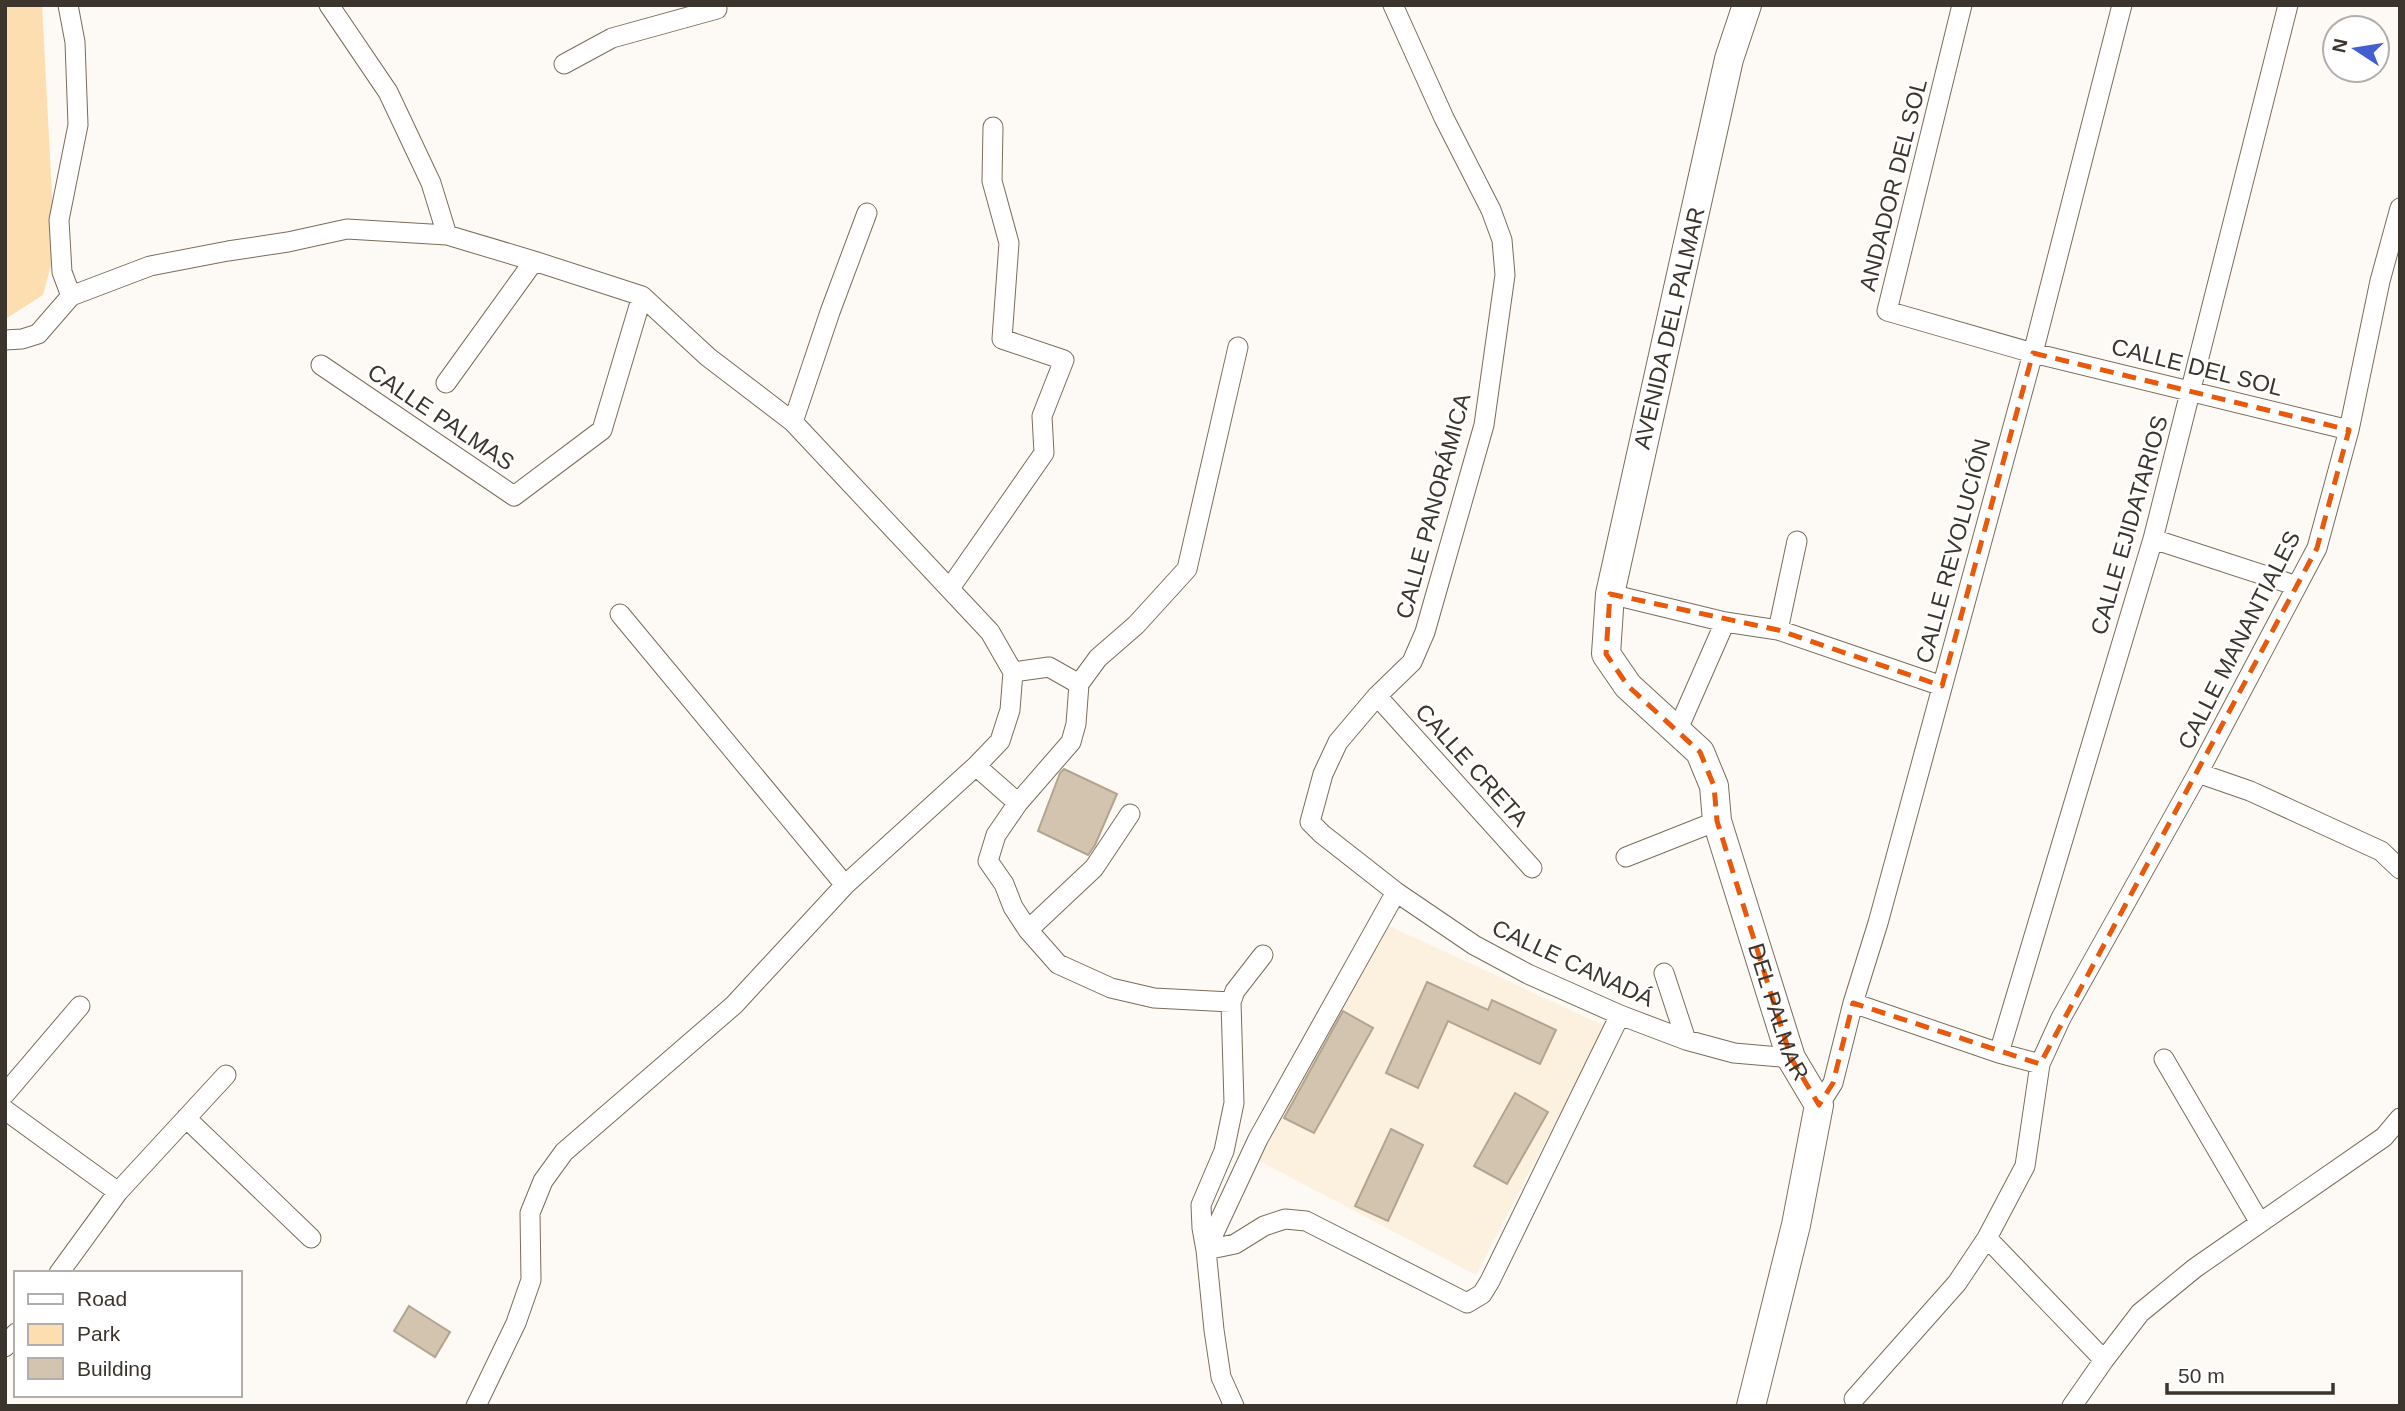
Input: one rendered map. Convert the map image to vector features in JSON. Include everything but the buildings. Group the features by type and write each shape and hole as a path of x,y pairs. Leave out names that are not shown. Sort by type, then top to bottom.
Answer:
{"street":[{"path":"68,5 75,42 78,125 59,220 62,272 71,296"},
{"path":"329,5 388,92 431,183 447,235"},
{"name":"CALLE PANORÁMICA","path":"1316,799 1323,774 1338,742 1377,696 1412,662 1426,632 1484,425 1505,275 1502,240 1491,210 1444,118 1393,5"},
{"name":"AVENIDA DEL PALMAR","path":"1606,654 1610,594 1729,59 1747,5"},
{"name":"ANDADOR DEL SOL","path":"1962,5 1887,311 2033,352"},
{"name":"CALLE REVOLUCIÓN","path":"1819,1105 1833,1083 1853,1003 1878,923 2033,352 2122,5"},
{"name":"CALLE EJIDATARIOS","path":"1998,1054 2153,539 2288,5"},
{"path":"564,64 612,37 693,10 717,9"},
{"path":"950,588 1044,453 1042,416 1064,360 1002,339 1009,243 992,181 993,127"},
{"name":"CALLE MANANTIALES","path":"1854,1399 1957,1283 1987,1238 2025,1166 2040,1064 2061,1018 2198,773 2317,548 2349,430 2380,281 2400,208"},
{"path":"793,422 867,213"},
{"path":"5,340 38,334 71,296 149,266 348,229 447,235 642,296 708,357 793,422 990,632 1013,672 1010,710 1000,741 845,885 734,1004 564,1152 543,1181 530,1213 531,1280 516,1323 476,1406"},
{"path":"446,383 534,261"},
{"name":"CALLE PALMAS","path":"321,365 514,496 602,430 642,296"},
{"path":"1231,1002 1154,998 1111,988 1058,964 1028,930 1013,907 1004,884 988,861 996,835 1018,803 1071,742 1076,724 1079,684 1098,659 1136,625 1187,569 1238,347"},
{"name":"CALLE DEL SOL","path":"2033,352 2349,430"},
{"path":"2153,539 2297,586"},
{"path":"1779,630 1797,541"},
{"path":"1610,594 1725,622 1779,630 1942,686"},
{"path":"620,614 845,885"},
{"path":"1678,729 1725,622"},
{"name":"DEL PALMAR","path":"1606,654 1628,686 1700,752 1714,786 1717,821 1791,1058 1819,1105 1796,1225 1751,1406"},
{"path":"1013,672 1049,667 1079,684"},
{"name":"CALLE CRETA","path":"1377,696 1531,868"},
{"path":"976,766 1018,803"},
{"path":"2198,773 2250,791 2381,851 2400,869"},
{"name":"CALLE CANADÁ","path":"1316,799 1310,822 1322,834 1396,892 1474,944 1528,974 1620,1015 1686,1040 1734,1053 1791,1058"},
{"path":"1028,930 1094,868 1130,814"},
{"path":"1626,857 1717,821"},
{"path":"1206,1250 1258,1139 1396,892"},
{"path":"1234,1406 1221,1377 1201,1205 1224,1151 1234,1103 1231,1002 1235,991 1263,956"},
{"path":"1664,973 1686,1040"},
{"path":"1853,1003 1998,1054 2040,1064"},
{"path":"5,1094 80,1006"},
{"path":"1206,1250 1235,1244 1264,1226 1285,1219 1306,1221 1466,1303 1482,1294 1620,1015"},
{"path":"2164,1059 2260,1223"},
{"path":"60,1271 117,1192 226,1076"},
{"path":"5,1110 117,1192"},
{"path":"186,1118 311,1238"},
{"path":"2072,1406 2140,1313 2194,1268 2384,1137 2400,1118"},
{"path":"1987,1238 2104,1360"}],"highlighted area":[{"path":"2033,353 2349,430 2317,548 2040,1064 1853,1003 1833,1083 1819,1105 1791,1058 1717,821 1714,786 1700,752 1628,686 1606,654 1610,594 1778,630 1942,686"}],"shaded area":[{"path":"1383,923 1605,1026 1476,1275 1254,1158"}],"green space":[{"path":"5,5 42,5 55,251 43,295 7,318"}]}
